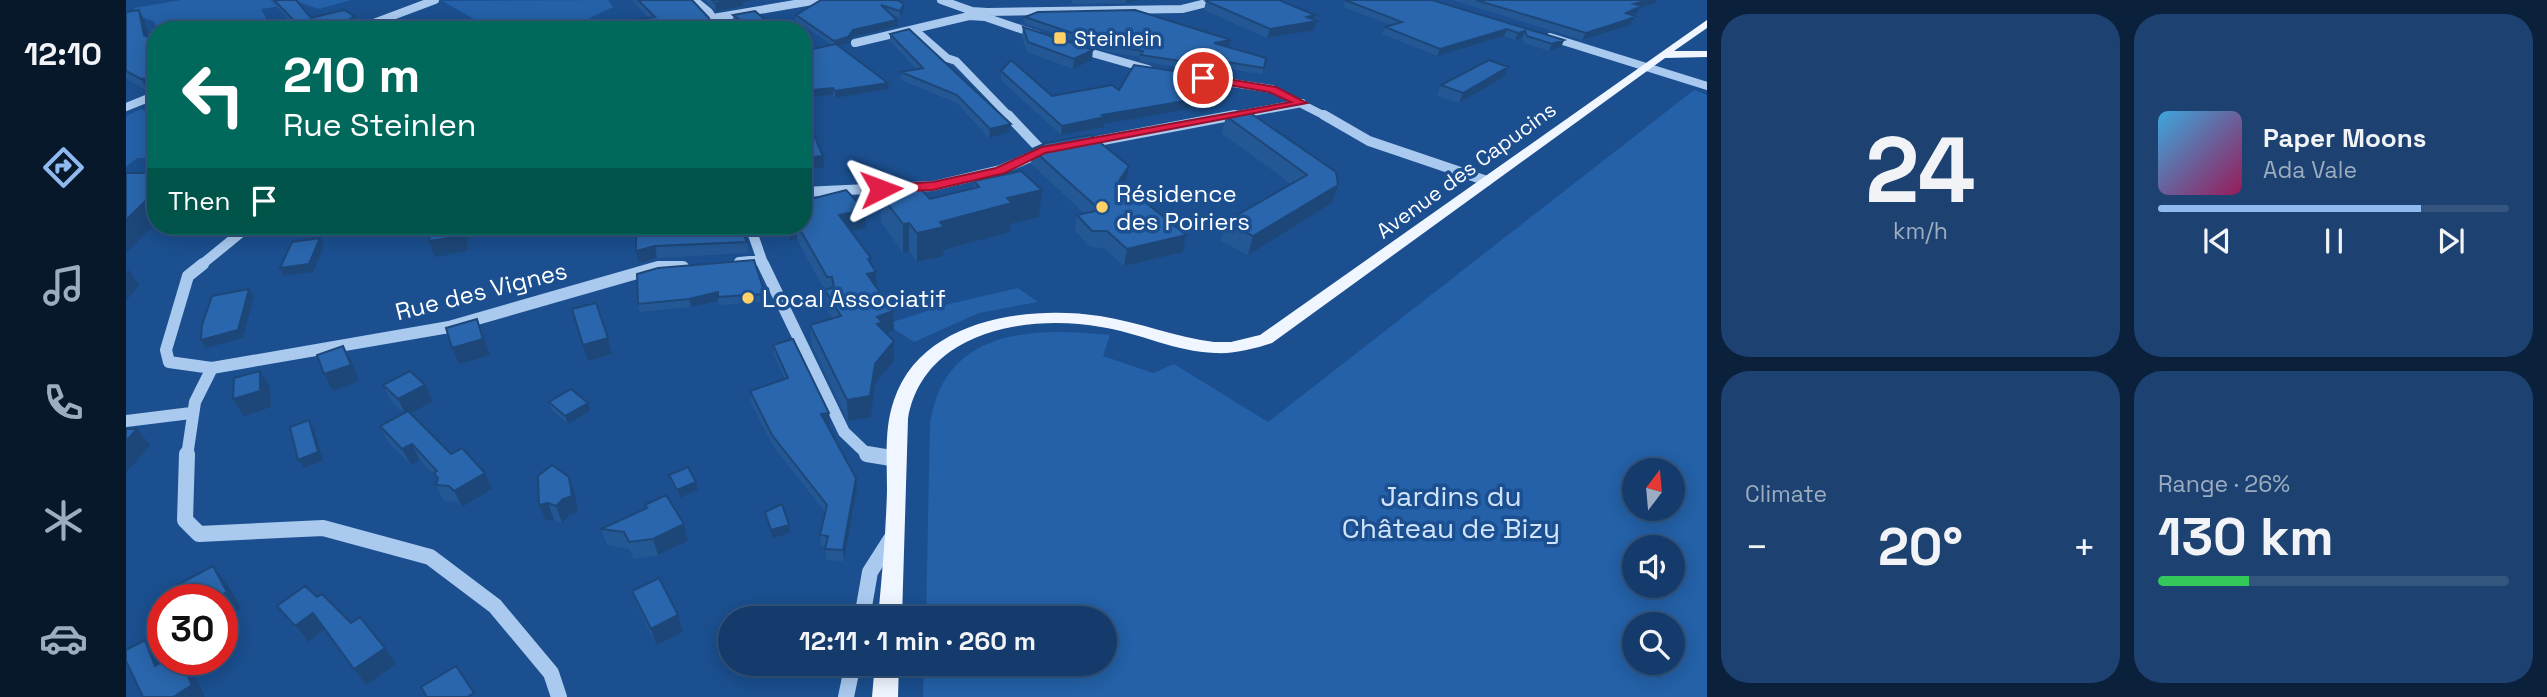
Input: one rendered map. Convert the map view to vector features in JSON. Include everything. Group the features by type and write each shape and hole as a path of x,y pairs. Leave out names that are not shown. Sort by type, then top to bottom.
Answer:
{"main road":[{"name":"Avenue des Capucins","path":"897,460 904,396 916,372 950,345 988,326 1024,318 1066,316 1094,319 1207,349 1247,348 1266,339 1707,23"},
{"path":"1675,45 1707,54"},
{"path":"1662,55 1707,54"},
{"path":"891,606 897,460"},
{"path":"885,697 886,676"}],"street":[{"path":"379,21 435,0"},
{"path":"694,0 715,21"},
{"path":"713,18 818,0"},
{"path":"941,0 970,13 986,15 1182,9 1218,0"},
{"path":"1145,0 1157,9"},
{"path":"855,43 916,31 970,13"},
{"path":"986,15 1046,38"},
{"path":"916,31 947,58 957,61 1042,150"},
{"path":"1545,36 1707,86"},
{"path":"1071,46 1133,67 1158,71"},
{"path":"1171,73 1272,89 1369,141 1487,181"},
{"path":"127,106 147,99"},
{"path":"1065,146 1302,103"},
{"path":"812,192 933,186 1000,170 1042,150 1054,149"},
{"name":"Rue des Vignes","path":"238,235 188,276 166,350 170,362 212,368 449,327 658,267 698,266"},
{"path":"753,235 761,260 844,432 867,454 897,460"},
{"path":"723,263 761,260"},
{"path":"212,368 202,382 191,413 185,520 199,534 323,528 430,557 495,606 551,673 559,697"},
{"path":"126,421 191,413"},
{"path":"864,606 870,572 895,533"},
{"path":"846,697 850,676"}],"green space":[{"path":"181,0 351,0 319,9 301,3 261,9 268,21 153,21 136,15 134,8"},
{"path":"608,0 613,7 584,21 478,21 442,1"},
{"name":"Jardins du Château de Bizy","path":"1694,90 1707,95 1707,697 923,697 924,676 1117,676 1117,606 926,606 930,421 940,389 954,368 971,353 992,342 1014,336 1063,332 1110,335 1103,356 1153,373 1174,364 1268,422"},
{"path":"141,109 147,112 147,158 137,158 126,167 126,116"},
{"path":"1018,288 1038,302 979,313 914,342 886,324 949,304"}],"building":[{"path":"274,0 296,0 311,18 344,10 354,16 347,21 294,21"},
{"path":"638,0 692,0 710,21 633,20 655,17"},
{"path":"821,0 897,0 904,4 900,11 881,5 897,20 853,30 848,37 834,41 812,26 812,21 805,21 796,15"},
{"path":"1279,0 1315,15 1307,17 1317,21 1270,29 1206,1"},
{"path":"1345,0 1432,0 1564,40 1552,44 1527,36 1525,31 1518,33 1507,29 1440,49 1385,27 1402,22"},
{"path":"1476,0 1648,0 1634,4 1641,6 1626,13 1635,16 1630,18 1633,18 1586,33"},
{"path":"139,10 144,35 147,37 147,78 141,79 126,71 126,12"},
{"path":"1135,10 1231,40 1214,43 1266,58 1264,68 1209,59 1206,65 1141,55 1143,51 1110,46 1025,17 1038,12"},
{"path":"755,11 767,21 741,21 733,15"},
{"path":"1023,27 1093,50 1074,59 1028,42"},
{"path":"909,29 1011,124 990,129 957,95 901,72 923,68 890,34"},
{"path":"836,44 888,83 835,91 833,88 812,90 812,49"},
{"path":"1011,60 1052,96 1112,85 1119,90 1134,65 1201,75 1191,100 1102,115 1105,117 1062,126 1001,71"},
{"path":"1489,60 1508,67 1463,93 1441,85"},
{"path":"1249,112 1336,172 1338,185 1253,236 1225,222 1307,175 1226,116"},
{"path":"812,130 823,156 812,157"},
{"path":"1091,135 1129,166 1119,181 1186,235 1127,249 1107,231 1092,231 1077,215 1100,210 1032,149 1046,143"},
{"path":"1021,171 1042,190 1007,198 1012,203 940,222 944,227 917,233 909,223 903,224 880,194 918,186 930,199 979,187 974,181"},
{"path":"126,173 147,173 147,200 126,220"},
{"path":"846,190 865,210 839,215 871,258 868,259 876,272 867,274 893,311 877,317 882,322 877,324 894,341 875,364 870,396 847,400 810,325 841,316 825,290 834,287 832,277 827,277 803,235 812,235 812,199"},
{"path":"430,235 461,235 461,236 429,241"},
{"path":"636,235 744,235 747,242 655,246 636,251"},
{"path":"320,238 309,264 280,268 292,242"},
{"path":"754,260 765,294 718,297 718,292 689,299 638,304 637,274 658,268"},
{"path":"249,289 238,330 201,340 202,325 212,296"},
{"path":"596,303 608,338 583,345 572,309"},
{"path":"477,319 483,339 452,348 446,328"},
{"path":"793,339 829,413 821,414 856,478 843,550 825,549 828,536 820,535 827,505 772,435 750,391 788,378 773,345"},
{"path":"343,346 351,365 324,374 317,355"},
{"path":"260,371 260,391 233,399 234,378"},
{"path":"410,371 425,385 398,399 383,385"},
{"path":"571,389 588,403 565,416 549,402"},
{"path":"408,411 451,454 462,448 485,473 454,491 449,486 436,485 438,478 434,473 437,471 412,444 402,449 380,426"},
{"path":"309,420 318,452 298,460 290,427"},
{"path":"126,429 137,429 126,441"},
{"path":"552,465 569,477 572,496 563,499 556,506 548,503 539,505 538,476"},
{"path":"688,467 696,482 677,490 669,475"},
{"path":"666,495 684,524 653,539 629,542 624,532 601,529 647,508 645,505"},
{"path":"782,504 789,525 771,530 765,512"},
{"path":"213,566 223,584 179,584"},
{"path":"659,578 678,615 651,629 632,591"},
{"path":"305,586 317,597 322,594 351,623 360,617 385,648 354,669 313,613 295,626 277,606"},
{"path":"145,640 147,675 187,675 192,685 173,697 143,697 126,661 126,650"},
{"path":"456,666 474,693 467,697 427,697 421,687"}],"place":[{"name":"Steinlein","path":"1060,38"},
{"name":"Résidence des Poiriers","path":"1102,207"},
{"name":"Local Associatif","path":"748,298"}],"route":[{"path":"881,189 933,186 1000,170 1042,150 1242,116 1302,103 1272,89 1203,78"}]}
